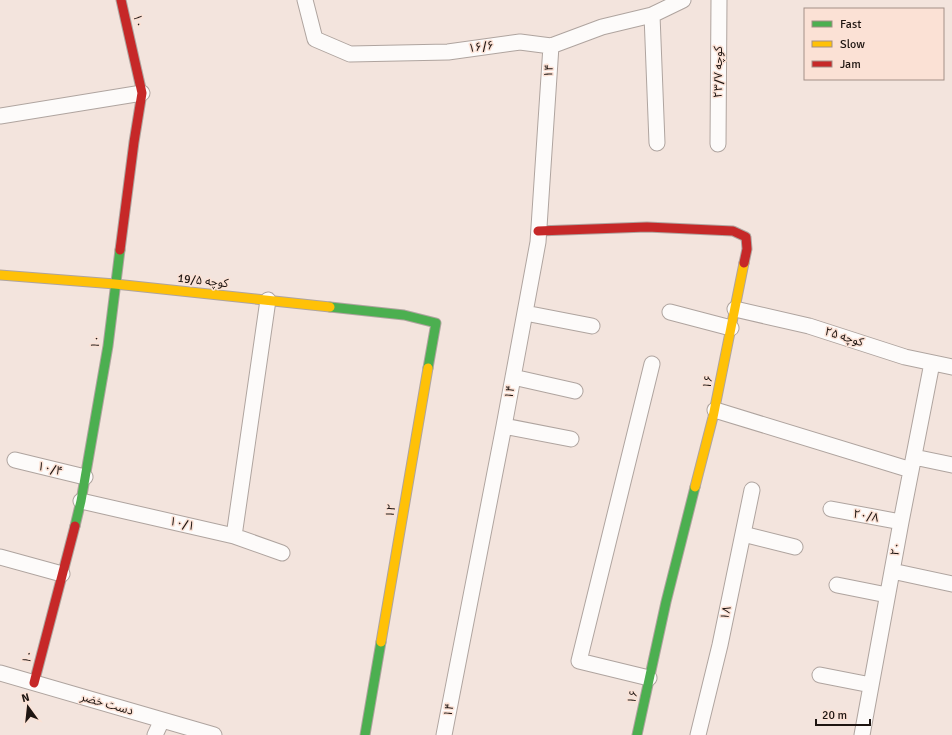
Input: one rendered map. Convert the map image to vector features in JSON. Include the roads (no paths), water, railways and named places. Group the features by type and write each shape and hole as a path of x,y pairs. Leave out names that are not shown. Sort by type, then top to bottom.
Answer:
{"street":[{"name":"۱۰","path":"34,683 81,501 108,346 134,142 142,93 121,0"},
{"name":"۱۶/۶","path":"305,0 315,39 350,54 448,52 520,42 551,46 602,28 652,15 683,0"},
{"name":"کوچه ۲۳/۷","path":"718,144 719,0"},
{"path":"652,15 656,143"},
{"name":"۱۴","path":"444,735 538,242 551,46"},
{"path":"0,116 142,93"},
{"name":"۱۶","path":"538,231 647,228 733,231 746,236 747,249 715,410 666,602 637,735"},
{"name":"کوچه 19/۵","path":"0,275 115,284 404,315"},
{"path":"234,536 268,300"},
{"name":"کوچه ۲۵","path":"735,309 809,326 905,357 952,367"},
{"path":"670,312 731,328"},
{"path":"525,313 592,326"},
{"name":"۱۲","path":"364,735 436,323 404,315"},
{"name":"۲۰","path":"862,735 932,363"},
{"path":"649,678 578,661 652,364"},
{"path":"513,377 575,391"},
{"path":"715,410 912,463 952,465"},
{"path":"504,426 571,439"},
{"name":"۱۰/۴","path":"15,460 85,477"},
{"name":"۱۸","path":"698,735 720,645 752,490"},
{"name":"۱۰/۱","path":"81,501 234,536 282,553"},
{"name":"۲۰/۸","path":"831,509 901,522"},
{"path":"743,534 795,547"},
{"path":"0,557 62,574"},
{"path":"892,571 952,584"},
{"path":"837,585 888,595"},
{"name":"دست خضر","path":"0,673 214,735"},
{"path":"820,674 871,685"},
{"path":"155,735 162,720"}]}
